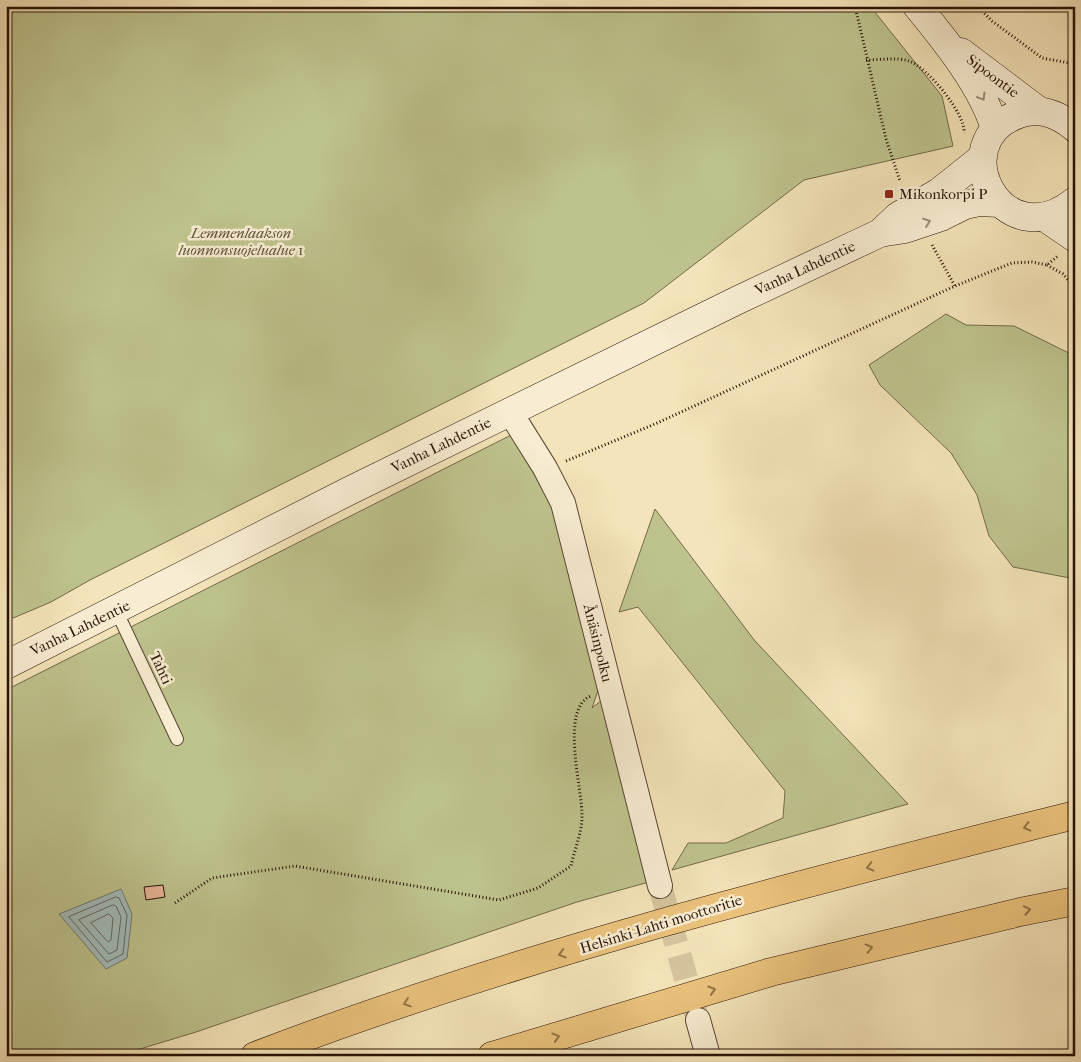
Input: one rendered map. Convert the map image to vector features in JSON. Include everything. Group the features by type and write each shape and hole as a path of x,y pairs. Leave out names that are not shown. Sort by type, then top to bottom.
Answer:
{"highway":[{"name":"Helsinki-Lahti moottoritie","path":"255,1056 458,985 746,898 1075,815"},
{"path":"492,1056 771,972 1020,912 1075,901"}],"main road":[{"name":"Sipoontie","path":"917,6 946,41 982,96 995,129"},
{"name":"Sipoontie","path":"946,41 1039,112"},
{"path":"1072,124 1046,111 1027,111 1009,118 995,129 985,146 983,157 985,182 1008,211 1026,217 1044,218 1062,211 1075,201"},
{"name":"Vanha Lahdentie","path":"6,664 510,412 880,233 898,216 939,192 983,157"},
{"name":"Vanha Lahdentie","path":"880,233 904,230 979,202 999,202"},
{"path":"1044,218 1068,246"}],"street":[{"name":"Ånäsinpolku","path":"510,412 545,468 563,503 660,886"},
{"path":"698,1020 708,1056"}],"lane":[{"name":"Tahti","path":"116,610 177,739"}],"path":[{"path":"855,6 866,60 886,139 900,181"},
{"path":"977,6 992,21 1042,58 1075,64"},
{"path":"866,60 909,61 923,71 957,108 965,126 964,136"},
{"path":"931,243 955,286"},
{"path":"1047,265 1068,246"},
{"path":"545,468 588,454 955,286 1012,263 1032,262 1047,265 1062,274 1075,288"},
{"path":"175,903 212,878 295,866 499,900 538,888 571,866 582,819 580,782 573,746 574,719 586,698 610,689"}],"green space":[{"name":"Lemmenlaakson luonnonsuojelualue 1","path":"6,6 870,6 942,96 953,146 804,180 644,303 90,580 51,602 6,621"},
{"path":"946,314 966,325 1014,326 1075,356 1075,579 1013,567 989,536 977,495 951,453 880,385 869,365"},
{"path":"521,430 545,468 605,670 592,708 602,700 649,882 577,902 196,1032 117,1056 6,1056 6,690"},
{"path":"655,509 755,641 908,804 672,870 688,843 726,843 783,818 785,791 638,607 619,612"}],"water":[{"path":"121,889 132,914 127,958 106,969 59,914"}],"building":[{"path":"163,885 165,897 146,900 144,887"}],"tunnel":[{"path":"660,886 696,1014"}],"place":[{"name":"Mikonkorpi P","path":"889,194"}]}
